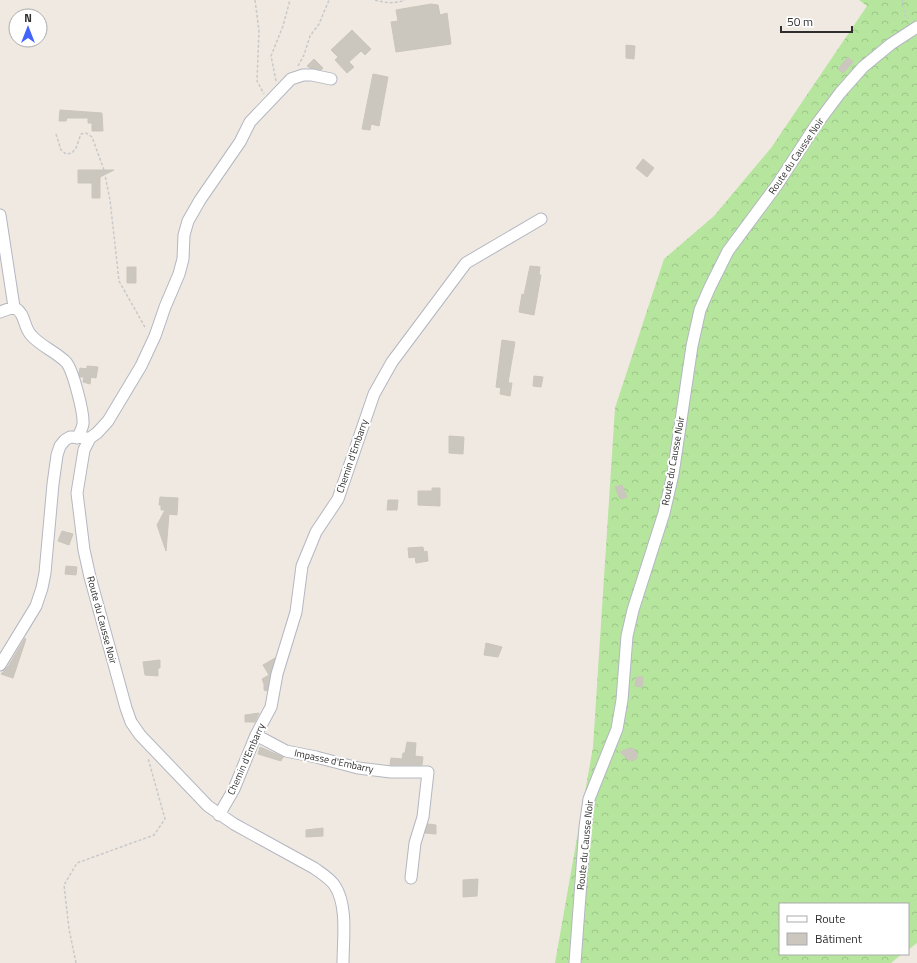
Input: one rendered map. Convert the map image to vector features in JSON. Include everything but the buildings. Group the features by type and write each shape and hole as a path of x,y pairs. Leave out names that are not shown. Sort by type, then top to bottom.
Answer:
{"street":[{"name":"Route du Causse Noir","path":"575,963 585,827 589,799 617,729 622,700 626,636 664,513 673,474 692,346 700,310 728,252 777,185 816,125 832,104 863,67 891,44 917,27"},
{"path":"0,664 38,600 45,573 53,484 60,446 64,440 70,437 90,438 97,433 108,421 141,366 155,336 179,274 183,259 184,235 188,221 200,200 240,142 250,122 291,80 303,75 312,75 331,79"},
{"path":"0,215 14,307"},
{"name":"Chemin d'Embarry","path":"219,815 234,790 256,735 271,707 278,674 296,612 302,566 316,532 338,498 374,394 392,362 466,263 541,219"},
{"path":"0,312 14,307 20,310 31,335 66,362 75,383 83,422 82,430 77,438"},
{"name":"Route du Causse Noir","path":"90,438 84,450 77,493 84,550 90,577 131,722 140,736 208,806 219,815 314,868 335,886 340,897 344,916 343,963"},
{"name":"Impasse d'Embarry","path":"256,735 286,751 358,768 391,772 428,772 423,817 415,843 411,878"}],"path":[{"path":"255,0 259,32 257,81 268,103"},
{"path":"278,93 271,56 283,26 290,0"},
{"path":"291,80 304,55 310,36 319,24 329,0"},
{"path":"375,0 388,3 398,3 406,0"},
{"path":"902,0 905,15 917,27"},
{"path":"56,134 61,150 66,154 72,153 76,148 81,134 86,133 92,137 104,170 119,281 144,327 155,336"},
{"path":"76,963 69,929 64,885 77,863 154,835 165,819 146,755"}],"green space":[{"path":"859,0 917,0 917,943 909,949 909,903 779,903 779,955 901,955 891,963 555,963 593,747 615,408 664,259 714,216 771,148 867,6"}]}
